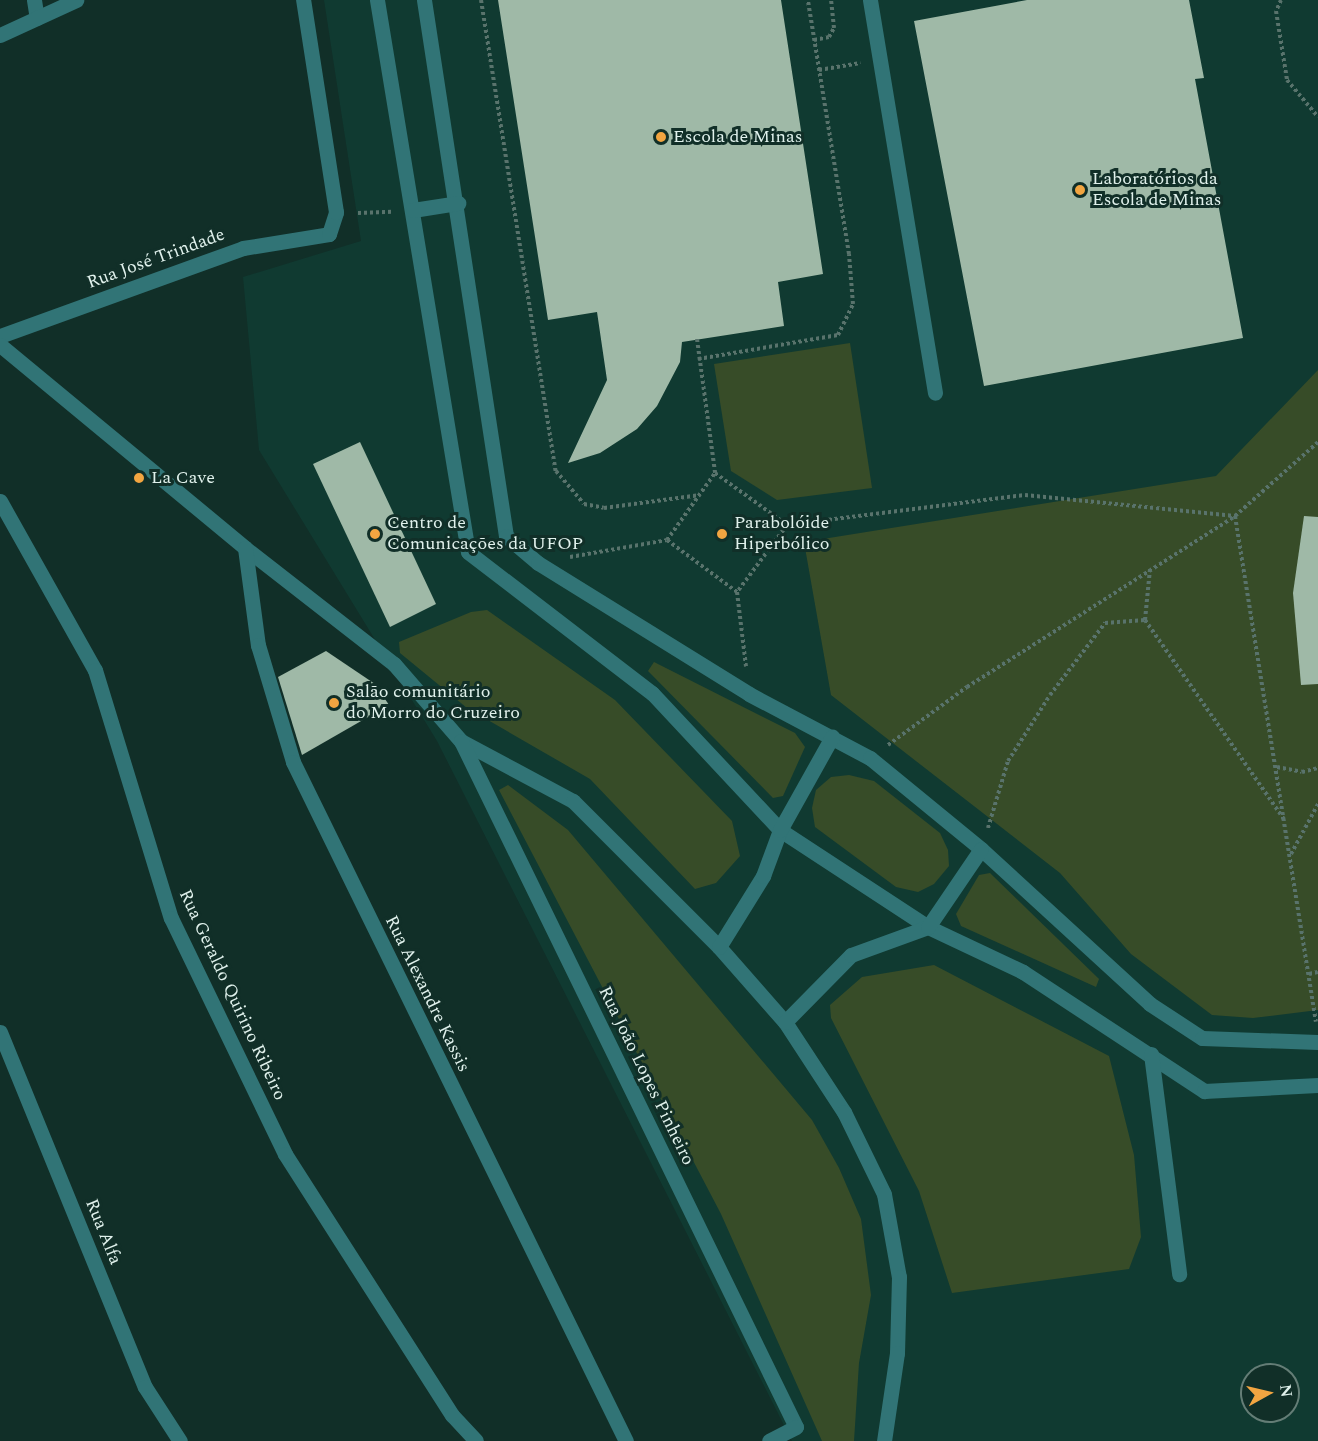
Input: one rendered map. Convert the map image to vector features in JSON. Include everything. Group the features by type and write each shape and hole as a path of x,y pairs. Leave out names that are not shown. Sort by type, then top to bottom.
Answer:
{"street":[{"path":"34,0 37,18"},
{"path":"0,35 76,0"},
{"path":"303,0 336,212"},
{"path":"377,0 468,552 652,693 780,830 928,927 1023,972 1151,1054 1203,1091 1318,1086"},
{"path":"424,0 458,203 506,536 538,563 749,694 870,758 981,849 1150,1004 1202,1038 1318,1042"},
{"path":"870,0 934,393"},
{"path":"413,210 458,203"},
{"name":"Rua José Trindade","path":"0,336 243,248 329,234 336,212"},
{"path":"0,345 244,548 394,664 461,741 573,801 718,947 785,1022 844,1112 884,1194 899,1277 897,1353 884,1441"},
{"name":"Rua Geraldo Quirino Ribeiro","path":"0,501 95,670 171,918 285,1154 452,1415 476,1441"},
{"name":"Rua Alexandre Kassis","path":"244,548 258,645 293,762 626,1441"},
{"path":"718,947 763,876 780,830 832,737"},
{"name":"Rua João Lopes Pinheiro","path":"461,741 796,1427 769,1441"},
{"path":"785,1022 851,955 928,927 981,849"},
{"name":"Rua Alfa","path":"0,1032 145,1387 180,1441"},
{"path":"1151,1054 1179,1274"}],"path":[{"path":"481,0 556,471 584,504 604,508 700,495"},
{"path":"698,359 838,335 853,304 808,0"},
{"path":"814,40 829,37 834,28 831,0"},
{"path":"1281,0 1276,10 1287,80 1318,117"},
{"path":"819,70 879,60"},
{"path":"336,212 413,210"},
{"path":"538,563 667,540 700,495 715,473 697,339"},
{"path":"870,758 967,687 1234,516 1318,442"},
{"path":"715,473 787,525 1025,495 1234,516"},
{"path":"1234,516 1277,767 1318,1034"},
{"path":"749,694 737,592 787,525"},
{"path":"667,540 737,592"},
{"path":"1150,569 1145,620 1286,823"},
{"path":"981,849 1008,761 1050,695 1105,623 1145,620"},
{"path":"1277,767 1302,772 1318,768"},
{"path":"1291,855 1318,804"},
{"path":"1309,974 1318,972"}],"shaded area":[{"path":"324,0 1318,0 1318,1441 792,1441 437,741 259,450 243,277 361,241"},
{"path":"850,343 872,488 777,500 731,471 714,364"},
{"path":"1318,370 1318,1010 1253,1018 1212,1015 1131,954 1060,873 831,695 804,542 1216,476"},
{"path":"487,610 615,700 732,821 740,856 716,883 695,889 590,779 467,708 400,653 399,642 471,612"},
{"path":"654,662 795,733 805,747 783,796 773,798 648,671"},
{"path":"849,775 874,781 940,833 948,850 949,866 934,884 918,892 896,887 815,827 812,808 816,790 831,777"},
{"path":"508,785 568,830 812,1120 839,1168 861,1219 871,1295 859,1363 854,1441 822,1441 721,1214 499,790"},
{"path":"990,873 1099,979 1096,987 961,926 956,914 979,875"},
{"path":"934,965 1109,1056 1134,1155 1141,1237 1129,1269 952,1293 919,1191 831,1018 830,1005 862,977"}],"building":[{"name":"Escola de Minas","path":"498,0 781,0 823,274 778,282 784,326 682,342 680,362 657,406 637,429 600,453 568,463 607,380 597,312 548,320"},
{"name":"Laboratórios da Escola de Minas","path":"1027,0 1189,0 1204,78 1195,79 1243,338 984,386 914,21"},
{"name":"Centro de Comunicações da UFOP","path":"360,442 436,604 390,627 313,464"},
{"path":"1304,516 1318,517 1318,684 1301,685 1293,593"},
{"name":"Salão comunitário do Morro do Cruzeiro","path":"326,651 375,684 389,705 302,755 278,677"}],"place":[{"name":"Escola de Minas","path":"661,137"},
{"name":"Laboratórios da Escola de Minas","path":"1080,190"},
{"name":"La Cave","path":"139,478"},
{"name":"Centro de Comunicações da UFOP","path":"375,534"},
{"name":"Parabolóide Hiperbólico","path":"722,534"},
{"name":"Salão comunitário do Morro do Cruzeiro","path":"334,703"}]}
